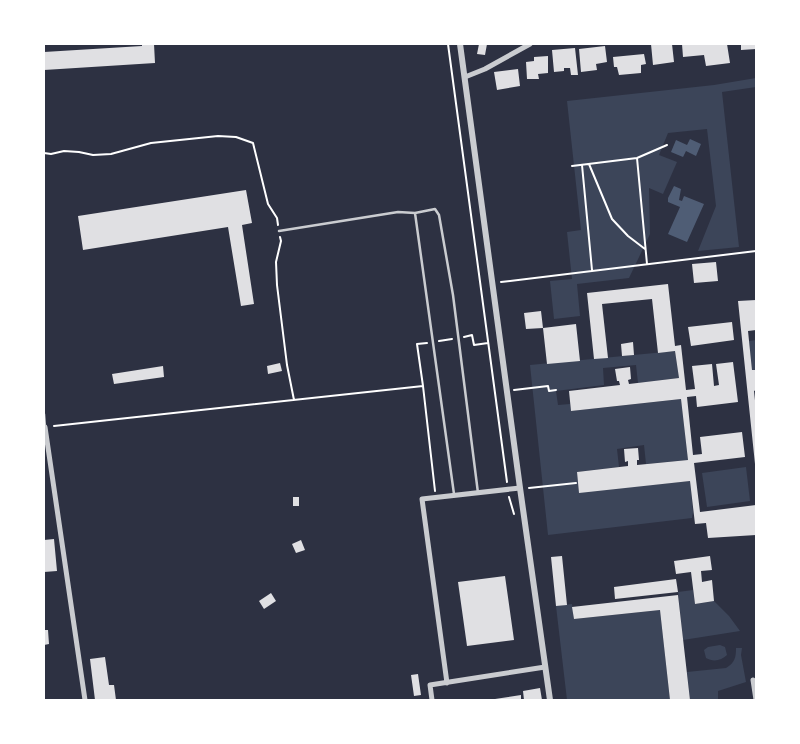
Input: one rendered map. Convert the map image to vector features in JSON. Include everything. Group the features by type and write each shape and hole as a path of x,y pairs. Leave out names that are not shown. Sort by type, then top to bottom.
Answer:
{"street":[{"path":"460,44 550,700"},
{"path":"465,77 485,69 530,44"},
{"path":"45,427 85,700"},
{"path":"447,682 422,499 520,488"},
{"path":"432,700 430,685 545,667"},
{"path":"753,680 756,700"}],"lane":[{"path":"279,231 398,212 415,213 435,209 439,215 453,295 478,493"},
{"path":"415,213 454,496"},
{"path":"44,414 45,427"}],"path":[{"path":"448,44 510,504 514,513"},
{"path":"44,153 51,154 64,151 93,155 111,154 151,143 218,136 236,137 253,143 268,204 277,218 281,241 276,262 277,285 287,366 294,400"},
{"path":"572,166 637,158 667,145"},
{"path":"637,158 647,264"},
{"path":"589,164 612,219 628,236 646,249"},
{"path":"582,165 592,270"},
{"path":"501,282 756,251"},
{"path":"436,498 417,344 472,335 474,345 488,343"},
{"path":"45,427 423,386"},
{"path":"507,391 548,386 549,391 556,390"},
{"path":"529,495 528,488 576,483"}],"shaded area":[{"path":"756,78 756,87 722,92 739,247 698,251 716,206 707,129 668,133 659,155 677,162 663,194 649,188 650,234 629,278 577,284 580,316 554,319 550,281 572,279 567,232 581,230 567,101 714,85"},
{"path":"690,139 701,144 696,156 686,151 683,157 671,152 676,140 687,145"},
{"path":"674,186 681,189 679,200 682,201 684,196 704,204 687,242 668,234 680,207 668,202"},
{"path":"756,340 756,370 752,370 749,341"},
{"path":"675,351 679,378 638,383 636,365 603,368 604,385 556,391 558,405 570,404 571,411 681,399 688,460 646,464 644,445 617,449 619,467 577,472 579,492 690,481 692,518 548,535 530,365"},
{"path":"746,467 750,501 707,507 702,473"},
{"path":"693,590 695,604 714,601 729,616 740,631 683,640 678,592"},
{"path":"572,604 574,619 660,610 670,700 567,700 556,606"},
{"path":"720,645 725,647 727,655 717,660 706,658 704,650 708,647"},
{"path":"736,648 742,648 741,655 746,682 718,691 718,700 690,700 687,672 726,668 734,660"}],"building":[{"path":"142,44 154,44 155,63 44,70 44,52 142,46"},
{"path":"479,44 487,44 485,55 477,54"},
{"path":"651,44 672,44 674,62 653,65"},
{"path":"682,44 727,44 730,63 706,66 704,55 683,57"},
{"path":"741,44 756,44 756,49 741,50"},
{"path":"605,46 607,62 596,64 597,70 581,72 579,49"},
{"path":"575,48 578,75 571,75 570,68 554,72 552,50"},
{"path":"644,54 646,64 641,65 641,73 619,75 617,67 614,67 613,57"},
{"path":"548,56 548,73 538,74 539,79 527,79 526,62 534,61 534,57"},
{"path":"518,69 520,86 497,90 494,72"},
{"path":"246,190 252,223 242,225 254,304 241,306 228,227 83,250 78,216"},
{"path":"716,262 718,281 694,283 692,264"},
{"path":"668,284 675,346 681,345 686,390 695,389 692,366 712,364 714,386 719,385 716,364 733,362 738,402 697,407 696,396 687,397 693,455 702,454 700,437 742,432 745,457 694,463 700,512 756,505 756,535 708,538 706,523 695,524 690,481 579,493 577,472 628,466 628,461 625,462 624,449 638,448 639,460 637,460 637,465 688,460 681,399 571,411 569,391 620,385 619,381 617,381 615,369 630,367 631,379 628,380 629,384 679,378 675,351 658,353 652,299 602,304 608,358 594,359 587,293"},
{"path":"756,300 756,330 748,331 752,370 756,370 756,390 754,391 756,410 755,464 738,301"},
{"path":"541,311 543,328 526,329 524,313"},
{"path":"732,322 734,340 691,346 688,327"},
{"path":"576,324 580,361 547,364 543,328"},
{"path":"633,342 634,355 622,356 621,344"},
{"path":"280,363 282,371 268,374 267,366"},
{"path":"163,366 164,377 114,384 112,374"},
{"path":"293,497 299,497 299,506 293,506"},
{"path":"54,539 57,571 44,572 44,540"},
{"path":"301,540 305,550 296,553 292,544"},
{"path":"562,556 567,605 556,606 551,557"},
{"path":"710,556 712,570 701,571 702,582 712,580 714,601 695,604 691,572 676,574 674,561"},
{"path":"505,576 514,640 467,646 458,582"},
{"path":"676,579 678,592 615,599 614,587"},
{"path":"271,593 276,601 264,609 259,601"},
{"path":"678,595 690,700 670,700 660,610 574,619 572,607"},
{"path":"44,630 48,630 49,644 44,645"},
{"path":"105,657 109,685 114,685 116,700 95,700 90,659"},
{"path":"418,674 421,695 414,696 411,675"},
{"path":"540,688 542,700 524,700 523,691"},
{"path":"521,695 521,700 495,700 495,699"}]}
